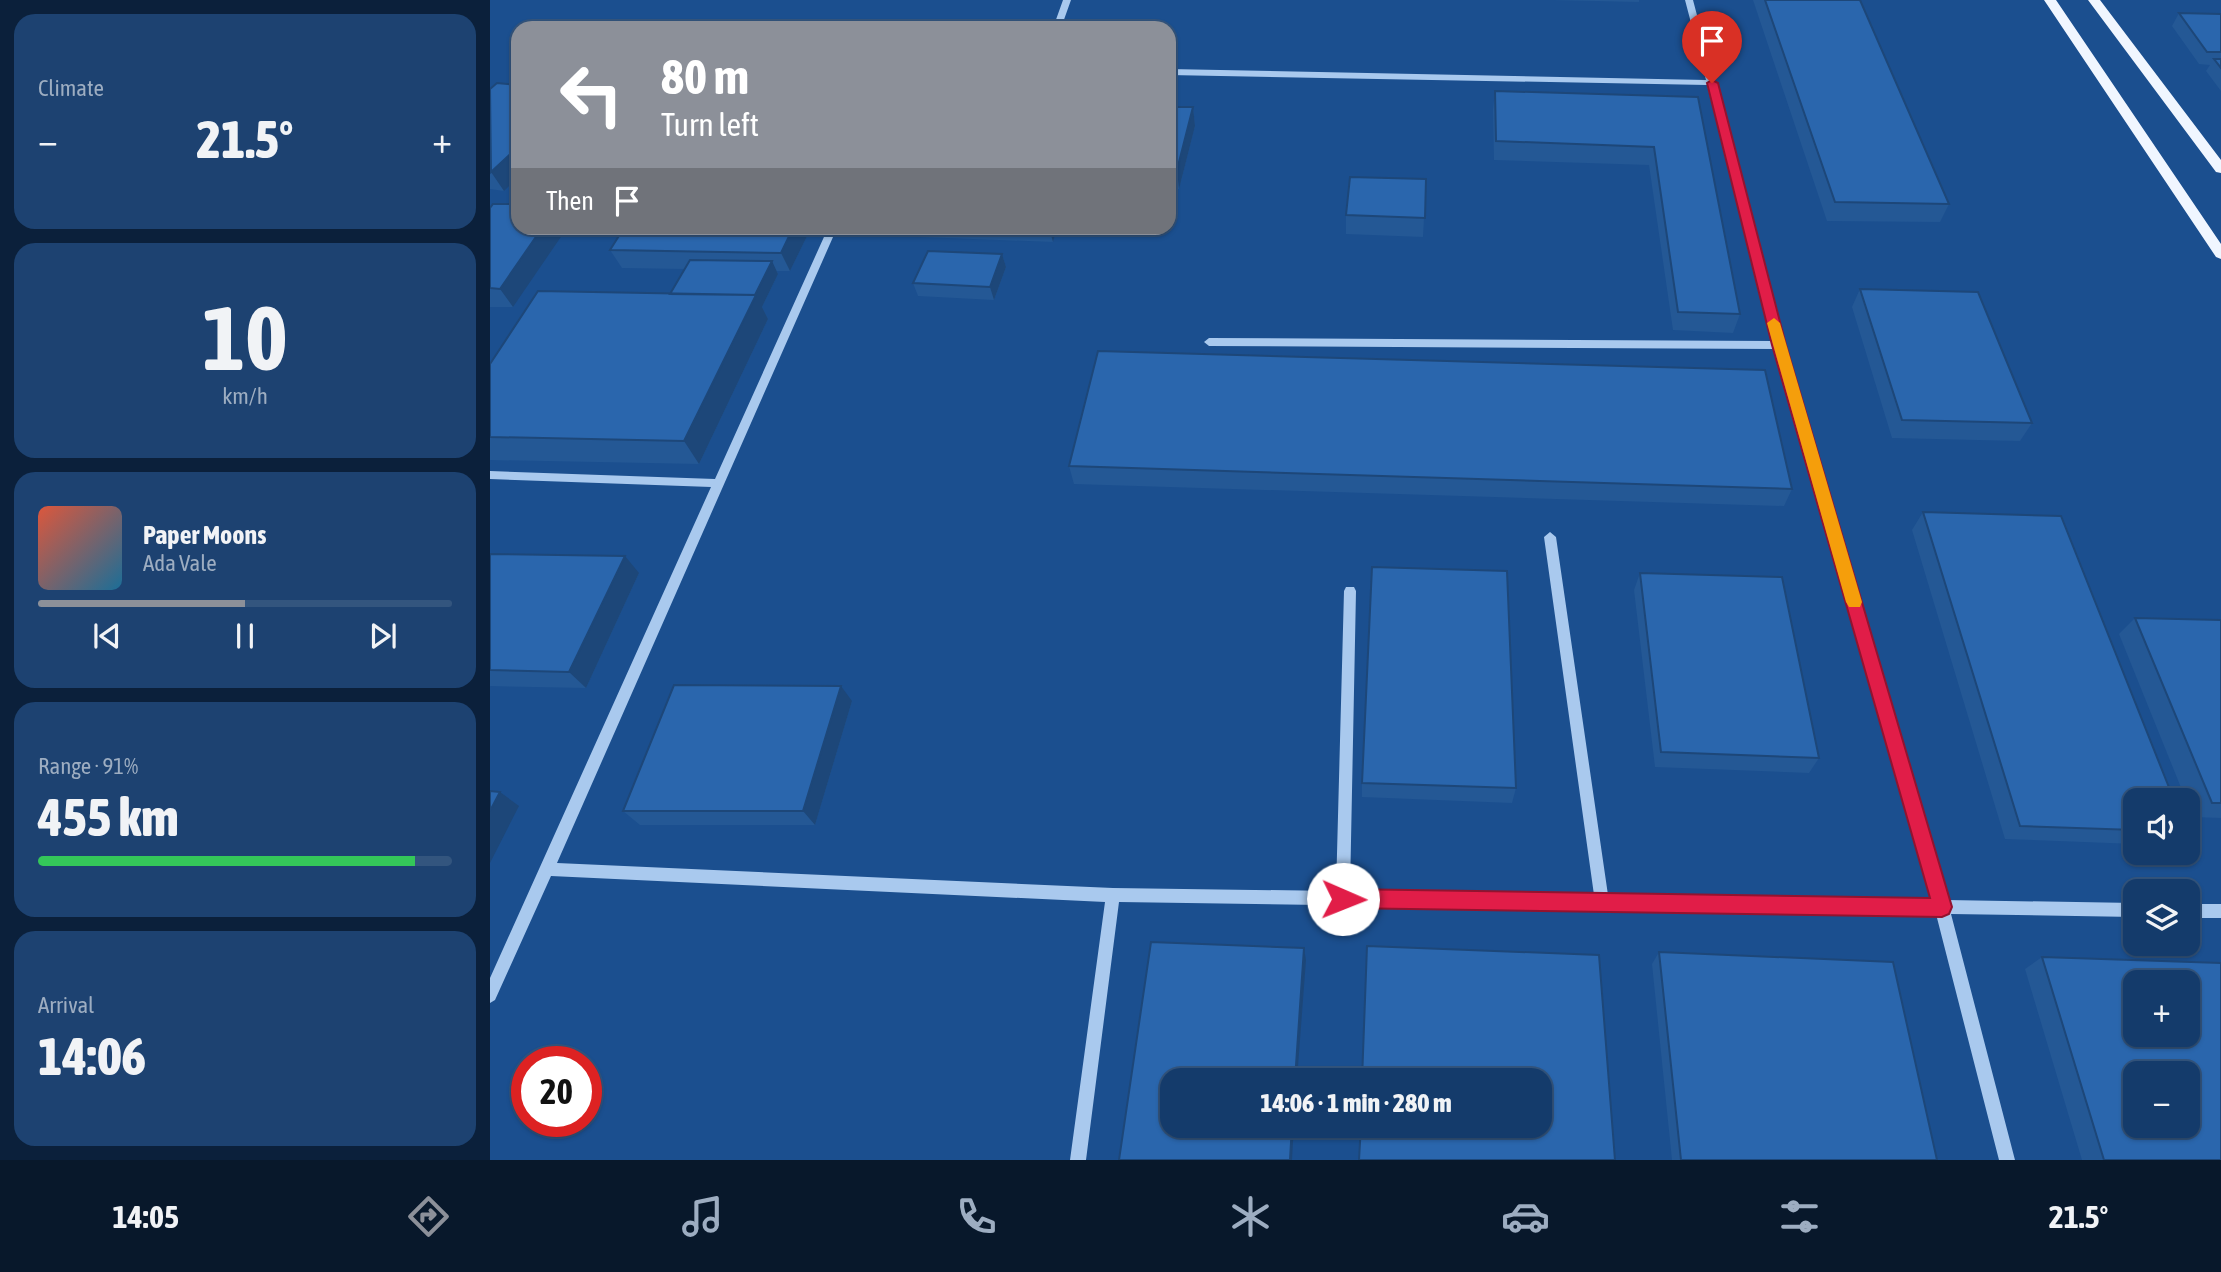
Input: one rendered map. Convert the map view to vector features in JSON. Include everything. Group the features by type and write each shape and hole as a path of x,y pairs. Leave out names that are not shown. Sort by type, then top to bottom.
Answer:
{"main road":[{"path":"2050,0 2221,254"},
{"path":"2094,0 2221,169"}],"lane":[{"path":"1060,21 1067,0"},
{"path":"1689,0 1779,345 1942,907 2007,1160"},
{"path":"1176,72 1712,83"},
{"path":"490,995 829,235"},
{"path":"1209,342 1779,345"},
{"path":"490,475 719,482"},
{"path":"1550,537 1602,903"},
{"path":"1343,899 1350,590"},
{"path":"547,869 1113,895 2123,910"},
{"path":"1077,1160 1113,895"},
{"path":"2200,911 2221,911"}],"building":[{"path":"1765,0 1860,0 1949,204 1835,202"},
{"path":"2179,13 2221,14 2221,52 2207,52"},
{"path":"2214,59 2221,59 2221,68"},
{"path":"497,83 511,84 511,153 491,172 490,89"},
{"path":"1495,91 1698,97 1740,314 1678,312 1654,147 1496,141"},
{"path":"1176,107 1193,107 1177,170"},
{"path":"1350,177 1426,179 1425,218 1346,215"},
{"path":"493,204 511,204 511,235 537,235 500,289 490,288 490,208"},
{"path":"620,235 790,235 781,253 610,250"},
{"path":"928,251 1002,254 990,287 913,283"},
{"path":"690,260 772,261 755,295 670,294"},
{"path":"1860,289 1978,292 2032,423 1902,420"},
{"path":"538,291 756,295 684,441 490,437 490,364"},
{"path":"1098,351 1765,370 1792,489 1069,466"},
{"path":"1923,512 2061,516 2169,788 2123,788 2123,830 2020,826"},
{"path":"490,554 625,556 569,672 490,670"},
{"path":"1372,567 1507,571 1516,788 1362,783"},
{"path":"1640,573 1782,577 1819,758 1661,752"},
{"path":"2135,618 2221,620 2221,803 2212,803"},
{"path":"674,685 841,686 803,811 623,811"},
{"path":"490,791 500,792 490,811"},
{"path":"1151,942 1304,948 1296,1068 1160,1068 1160,1138 1291,1138 1290,1160 1119,1160"},
{"path":"1367,946 1599,955 1615,1160 1359,1160 1360,1138 1552,1138 1552,1068 1362,1068"},
{"path":"1659,952 1893,962 1937,1160 1681,1160"},
{"path":"2042,957 2221,963 2221,1160 2104,1160"}],"slow traffic":[{"path":"1774,323 1854,602"}],"route":[{"path":"1343,899 1942,907 1779,345 1712,83"}]}
